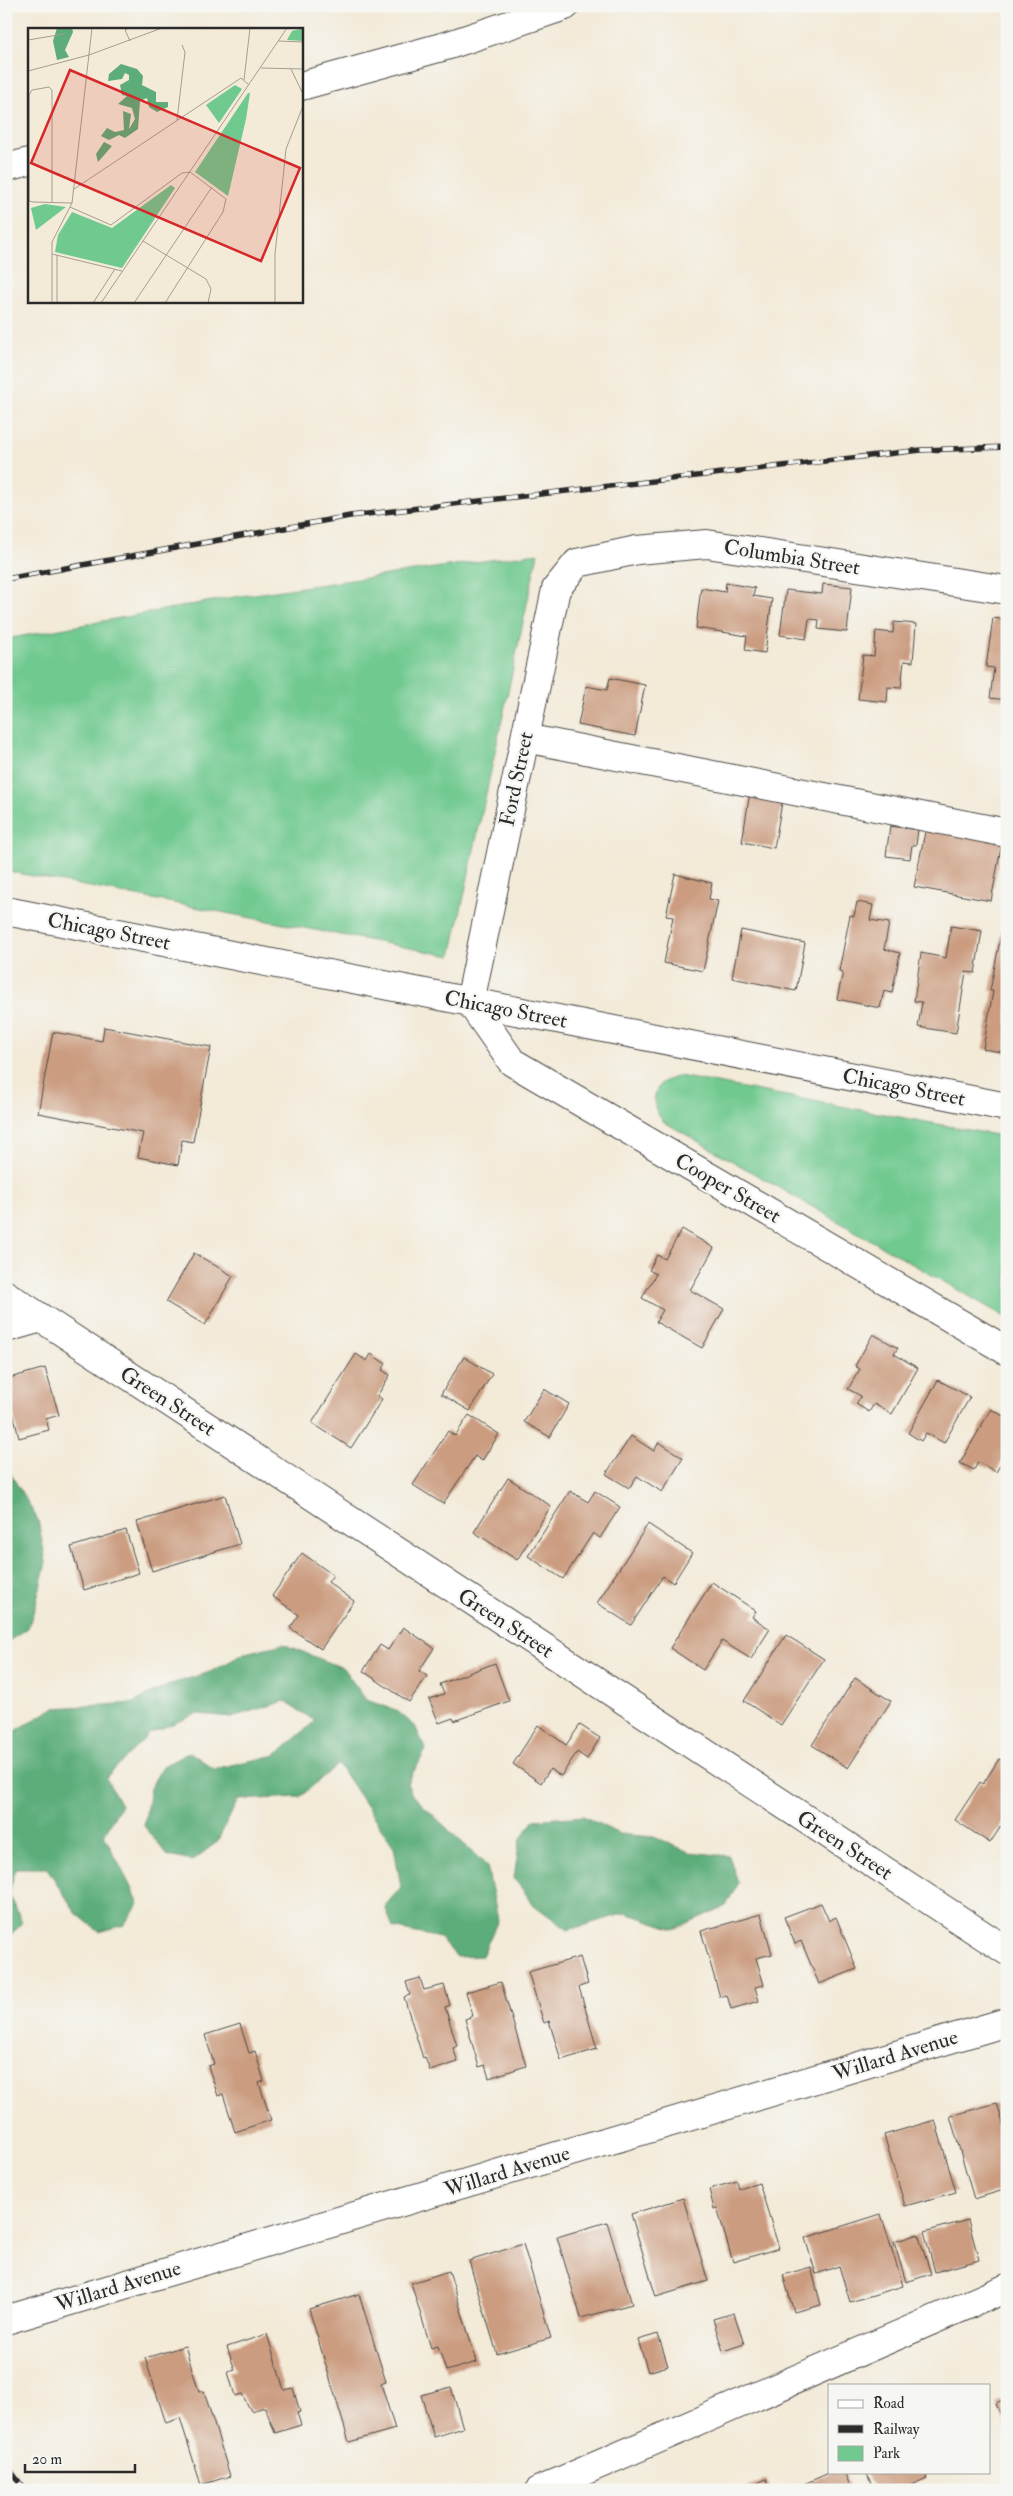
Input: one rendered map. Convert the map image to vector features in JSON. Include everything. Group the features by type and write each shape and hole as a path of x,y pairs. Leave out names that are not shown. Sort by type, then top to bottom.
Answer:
{"street":[{"path":"302,86 450,45 565,6"},
{"path":"6,168 28,162"},
{"name":"Columbia Street","path":"577,563 637,550 707,544 1007,590"},
{"name":"Ford Street","path":"470,1002 556,590 577,563"},
{"path":"525,738 1007,833"},
{"name":"Chicago Street","path":"6,911 1007,1107"},
{"name":"Cooper Street","path":"470,1002 512,1062 1007,1351"},
{"name":"Green Street","path":"6,1295 1007,1952"},
{"path":"6,1328 41,1318"},
{"name":"Willard Avenue","path":"6,2320 1007,2022"},
{"path":"540,2490 1007,2288"}],"green space":[{"path":"538,553 451,956 6,871 6,639 234,597"},
{"path":"679,1076 1007,1137 1007,1318 664,1122 655,1107 656,1092 662,1082"},
{"path":"6,1466 38,1520 46,1562 28,1628 6,1643"},
{"path":"283,1644 343,1668 366,1700 396,1710 415,1726 426,1750 407,1783 412,1795 487,1866 498,1920 482,1956 457,1957 440,1938 393,1928 385,1906 401,1887 394,1847 338,1764 300,1797 238,1800 217,1842 192,1861 168,1856 144,1826 150,1788 163,1766 190,1752 214,1769 276,1755 315,1721 285,1701 232,1717 197,1714 150,1733 106,1778 121,1805 104,1835 139,1903 124,1925 99,1932 76,1913 47,1868 16,1868 9,1893 22,1922 6,1942 6,1728 12,1733 54,1708 133,1703 171,1684 210,1672 245,1653"},
{"path":"583,1816 619,1834 654,1837 689,1852 729,1856 738,1882 726,1906 674,1929 626,1913 568,1930 534,1905 514,1878 520,1840 534,1820"}],"building":[{"path":"726,583 755,588 753,596 772,599 765,653 745,650 747,636 696,628 701,588 725,592"},
{"path":"823,584 852,587 847,632 818,629 819,620 809,619 806,639 780,635 786,590 822,594"},
{"path":"993,618 1007,620 1007,700 990,698 994,668 986,667"},
{"path":"894,622 916,624 913,662 904,661 901,688 888,687 887,702 858,699 863,655 874,656 876,631 893,633"},
{"path":"610,678 645,685 635,736 578,725 586,686 607,690"},
{"path":"750,792 783,797 774,848 742,842"},
{"path":"927,822 1003,837 991,901 914,887"},
{"path":"890,826 918,830 916,845 912,845 910,859 886,856"},
{"path":"675,874 712,883 709,899 718,901 703,971 664,963 673,917 666,916"},
{"path":"857,902 873,905 870,920 889,923 884,949 900,953 892,993 884,991 880,1008 837,999 843,972 839,971 850,915 854,916"},
{"path":"1004,919 1007,920 1007,1053 983,1049 993,991 990,991"},
{"path":"951,926 982,931 975,973 966,972 956,1033 918,1027 922,1002 914,1001 921,953 946,958"},
{"path":"741,930 805,943 796,991 732,978"},
{"path":"104,1027 211,1047 193,1142 182,1140 178,1165 138,1157 143,1133 38,1113 53,1032 102,1041"},
{"path":"682,1229 714,1248 690,1290 724,1309 702,1348 656,1322 663,1310 642,1298 656,1274 649,1270 657,1255 665,1259"},
{"path":"194,1253 233,1276 205,1325 166,1302"},
{"path":"873,1334 898,1348 894,1354 918,1368 892,1414 874,1404 869,1412 856,1404 861,1396 848,1389 860,1369 855,1366"},
{"path":"356,1354 367,1361 371,1354 386,1364 382,1370 390,1375 377,1396 382,1399 351,1448 312,1423"},
{"path":"464,1357 492,1374 470,1411 441,1394"},
{"path":"45,1368 59,1415 46,1419 49,1430 19,1438 13,1413 6,1414 6,1379"},
{"path":"938,1380 970,1397 944,1443 926,1433 921,1441 908,1433"},
{"path":"544,1389 569,1404 550,1437 524,1422"},
{"path":"991,1409 1007,1418 1007,1454 996,1472 978,1462 974,1470 960,1463"},
{"path":"469,1415 499,1434 482,1461 475,1456 443,1504 413,1485 448,1431 455,1436"},
{"path":"631,1436 654,1451 659,1442 683,1458 662,1492 637,1476 629,1488 606,1474"},
{"path":"508,1478 551,1506 517,1560 474,1532"},
{"path":"570,1491 588,1502 595,1491 620,1507 600,1538 593,1533 563,1579 528,1556"},
{"path":"225,1495 240,1544 152,1571 137,1522"},
{"path":"648,1524 692,1553 673,1583 663,1576 631,1625 597,1603"},
{"path":"126,1530 139,1573 84,1590 71,1547"},
{"path":"302,1553 333,1575 328,1582 354,1601 321,1649 290,1628 299,1615 272,1596"},
{"path":"712,1582 756,1611 752,1617 770,1629 751,1659 722,1641 703,1670 670,1648"},
{"path":"403,1627 434,1648 419,1671 427,1676 409,1702 363,1671 380,1645 388,1650"},
{"path":"786,1635 824,1659 781,1725 744,1701"},
{"path":"495,1663 509,1701 454,1721 453,1718 439,1723 429,1699 444,1694 440,1684"},
{"path":"855,1678 891,1701 848,1768 812,1745"},
{"path":"538,1725 566,1745 580,1725 600,1738 587,1759 577,1752 561,1776 550,1769 541,1783 513,1764"},
{"path":"999,1759 1007,1764 1007,1817 990,1843 955,1820 980,1782 983,1784"},
{"path":"821,1903 829,1921 836,1917 857,1969 819,1984 801,1941 795,1944 784,1917"},
{"path":"761,1914 772,1954 756,1958 764,1985 755,1987 759,2001 731,2009 727,1995 720,1997 701,1931"},
{"path":"580,1957 588,1984 579,1987 597,2049 561,2060 549,2021 544,2023 528,1972"},
{"path":"420,1978 424,1990 444,1985 450,2005 445,2007 457,2046 453,2048 458,2062 430,2071 425,2057 423,2058 404,1997 410,1995 406,1982"},
{"path":"501,1982 526,2066 489,2078 485,2065 479,2067 465,2019 473,2016 466,1992"},
{"path":"240,2024 249,2053 255,2051 264,2081 259,2083 271,2120 235,2132 223,2094 218,2096 208,2066 214,2064 205,2035"},
{"path":"997,2103 1007,2137 1007,2189 974,2199 950,2116"},
{"path":"935,2120 956,2192 905,2206 884,2135"},
{"path":"737,2181 739,2189 759,2183 779,2248 733,2262 717,2208 714,2209 709,2189"},
{"path":"683,2198 708,2281 656,2297 631,2214"},
{"path":"881,2214 903,2286 850,2302 839,2266 816,2274 805,2238"},
{"path":"968,2220 979,2260 935,2272 924,2232"},
{"path":"607,2222 632,2304 581,2318 557,2237"},
{"path":"918,2234 931,2274 906,2282 894,2242"},
{"path":"523,2244 551,2338 497,2354 469,2261"},
{"path":"811,2267 821,2305 794,2312 783,2275"},
{"path":"449,2271 477,2362 446,2371 438,2346 431,2348 411,2283"},
{"path":"359,2294 386,2382 381,2384 395,2429 349,2442 309,2309"},
{"path":"734,2313 744,2344 723,2351 713,2319"},
{"path":"267,2334 284,2390 293,2388 300,2412 297,2413 301,2425 275,2433 265,2407 251,2411 242,2394 235,2396 228,2372 235,2370 227,2347"},
{"path":"658,2334 668,2366 648,2372 638,2340"},
{"path":"185,2346 199,2392 204,2391 230,2476 201,2485 180,2418 166,2423 145,2358"},
{"path":"451,2387 463,2428 434,2437 421,2395"},
{"path":"1007,2398 1007,2429 996,2403"},
{"path":"828,2473 845,2474 852,2490 806,2490 804,2484"},
{"path":"867,2474 925,2474 927,2478 900,2490 874,2490"},
{"path":"766,2479 771,2490 743,2490"}],"railway":[{"path":"6,579 350,516 921,450 1007,447"},
{"path":"6,2465 25,2490"}]}
